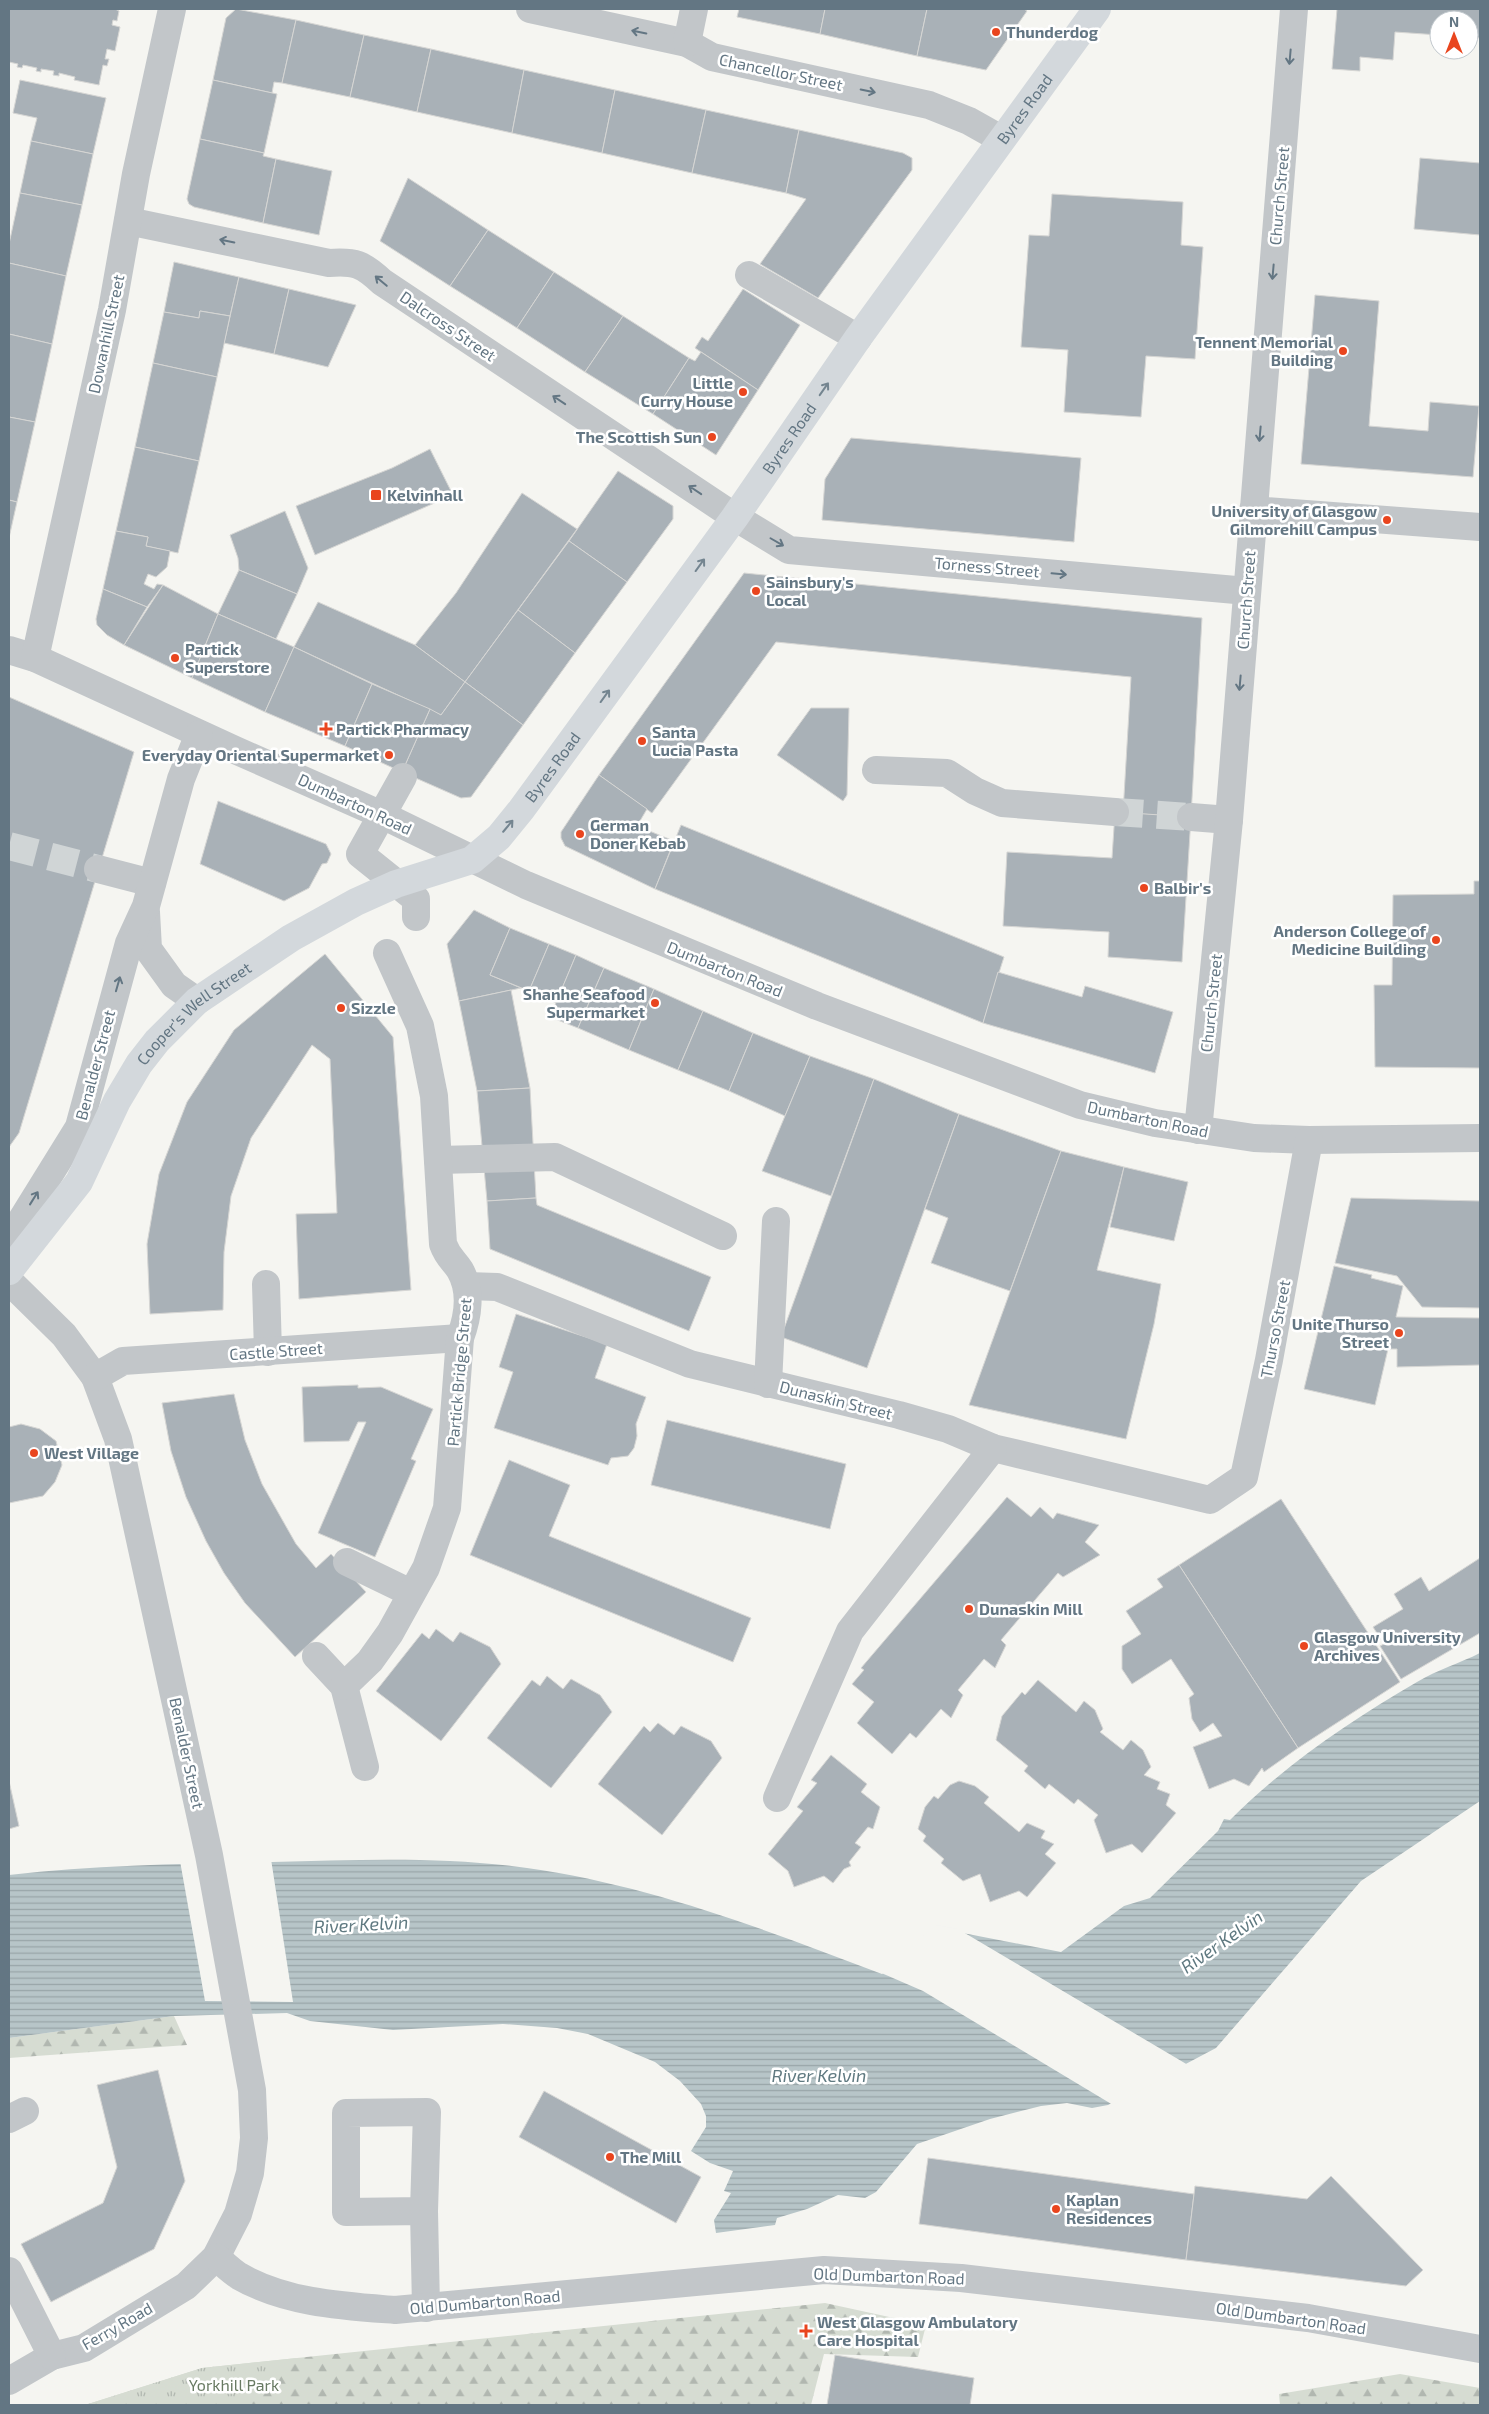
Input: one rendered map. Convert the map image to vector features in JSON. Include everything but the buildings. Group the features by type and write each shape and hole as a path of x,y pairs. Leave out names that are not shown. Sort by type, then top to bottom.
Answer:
{"main road":[{"name":"Byres Road","path":"472,860 499,836 521,810 735,517 858,338 1097,9"},
{"name":"Cooper's Well Street","path":"9,1271 79,1182 117,1100 139,1064 157,1041 197,1001 291,938 356,902 396,884 472,860"}],"street":[{"name":"Dowanhill Street","path":"34,658 112,310 136,174 172,9"},
{"name":"Chancellor Street","path":"530,9 687,43 712,57 928,105 969,121 1001,139"},
{"path":"687,43 694,9"},
{"name":"Church Street","path":"1198,1130 1230,820 1246,591 1294,9"},
{"name":"Dalcross Street","path":"128,221 329,263 348,261 367,268 382,282 735,517"},
{"path":"749,275 858,338"},
{"path":"1253,510 1480,527"},
{"name":"Torness Street","path":"735,517 789,550 1246,591"},
{"name":"Dumbarton Road","path":"9,650 34,658 382,815 526,885 817,1006 1080,1105 1130,1118 1254,1138 1309,1140 1480,1138"},
{"name":"Benalder Street","path":"9,1240 79,1127 129,943 149,894 183,774 199,734"},
{"path":"876,770 947,773 975,791 1002,803 1115,812"},
{"path":"403,777 360,854 416,899 416,917"},
{"path":"1190,817 1230,820"},
{"path":"98,869 149,894"},
{"name":"Benalder Street","path":"149,894 148,949 156,963 174,985 197,1001"},
{"name":"Partick Bridge Street","path":"344,1686 370,1661 390,1633 426,1568 447,1508 460,1338 467,1320 466,1286 459,1269 448,1258 443,1244 434,1096 420,1026 387,953"},
{"name":"Thurso Street","path":"1210,1500 1244,1477 1269,1360 1309,1140"},
{"path":"438,1160 555,1157 723,1236"},
{"path":"768,1384 776,1221"},
{"name":"Benalder Street","path":"9,1281 64,1335 95,1377 118,1438 209,1855 252,2090 254,2138 250,2173 238,2214 216,2256"},
{"path":"266,1284 268,1352"},
{"name":"Dunaskin Street","path":"466,1286 496,1287 690,1364 948,1429 993,1448 1210,1500"},
{"name":"Castle Street","path":"95,1377 123,1362 460,1338"},
{"path":"777,1798 850,1631 993,1448"},
{"path":"347,1562 411,1593"},
{"path":"316,1656 344,1686 365,1767"},
{"path":"424,2211 346,2212 346,2113 427,2112 424,2211 426,2308"},
{"name":"Old Dumbarton Road","path":"216,2256 238,2275 288,2296 344,2306 395,2310 824,2270 961,2278 1308,2318 1480,2349"},
{"name":"Ferry Road","path":"9,2381 52,2356 84,2348 186,2286 216,2256"},
{"path":"9,2271 52,2356"}],"green space":[{"path":"174,2016 187,2045 9,2058 9,2038"},
{"path":"825,2303 926,2325 918,2357 824,2354 811,2405 85,2405 202,2368"},
{"name":"Yorkhill Park","path":"297,2358 243,2405 85,2405 202,2368"},
{"path":"1400,2374 1480,2388 1480,2405 1280,2405 1279,2394"}],"water":[{"name":"River Kelvin","path":"1480,1653 1480,1801 1361,1881 1216,2048 1108,2105 1092,2108 1067,2103 1041,2106 990,2119 917,2144 876,2192 865,2198 838,2195 807,2209 777,2218 775,2225 716,2233 714,2220 731,2193 724,2191 733,2171 710,2163 691,2151 706,2127 706,2116 701,2104 680,2081 655,2062 588,2034 557,2028 503,2024 393,2030 310,2021 287,2013 174,2016 9,2038 9,1875 74,1869 206,1863 368,1860 431,1860 495,1864 573,1876 663,1897 795,1941 882,1974 937,1928 1061,1952 1124,1906 1150,1898 1218,1831 1224,1819 1230,1820 1273,1781 1319,1745 1367,1712 1417,1682"}],"pier":[{"path":"271,1859 293,2002 205,2001 180,1861"},
{"path":"936,1925 958,1929 1188,2065 1113,2105 923,1991 842,1956 881,1971"}],"tunnel":[{"path":"1115,812 1191,817"},
{"path":"9,846 98,869"}],"place":[{"name":"Thunderdog","path":"996,32"},
{"name":"Tennent Memorial Building","path":"1343,351"},
{"name":"Little Curry House","path":"743,392"},
{"name":"The Scottish Sun","path":"712,437"},
{"name":"Kelvinhall","path":"376,495"},
{"name":"University of Glasgow Gilmorehill Campus","path":"1387,520"},
{"name":"Sainsbury's Local","path":"756,591"},
{"name":"Partick Superstore","path":"175,658"},
{"name":"Partick Pharmacy","path":"326,729"},
{"name":"Santa Lucia Pasta","path":"642,741"},
{"name":"Everyday Oriental Supermarket","path":"389,755"},
{"name":"German Doner Kebab","path":"580,834"},
{"name":"Balbir's","path":"1144,888"},
{"name":"Anderson College of Medicine Building","path":"1436,940"},
{"name":"Shanhe Seafood Supermarket","path":"655,1003"},
{"name":"Sizzle","path":"341,1008"},
{"name":"Unite Thurso Street","path":"1399,1333"},
{"name":"West Village","path":"34,1453"},
{"name":"Dunaskin Mill","path":"969,1609"},
{"name":"Glasgow University Archives","path":"1304,1646"},
{"name":"The Mill","path":"610,2157"},
{"name":"Kaplan Residences","path":"1056,2209"},
{"name":"West Glasgow Ambulatory Care Hospital","path":"806,2331"}]}
